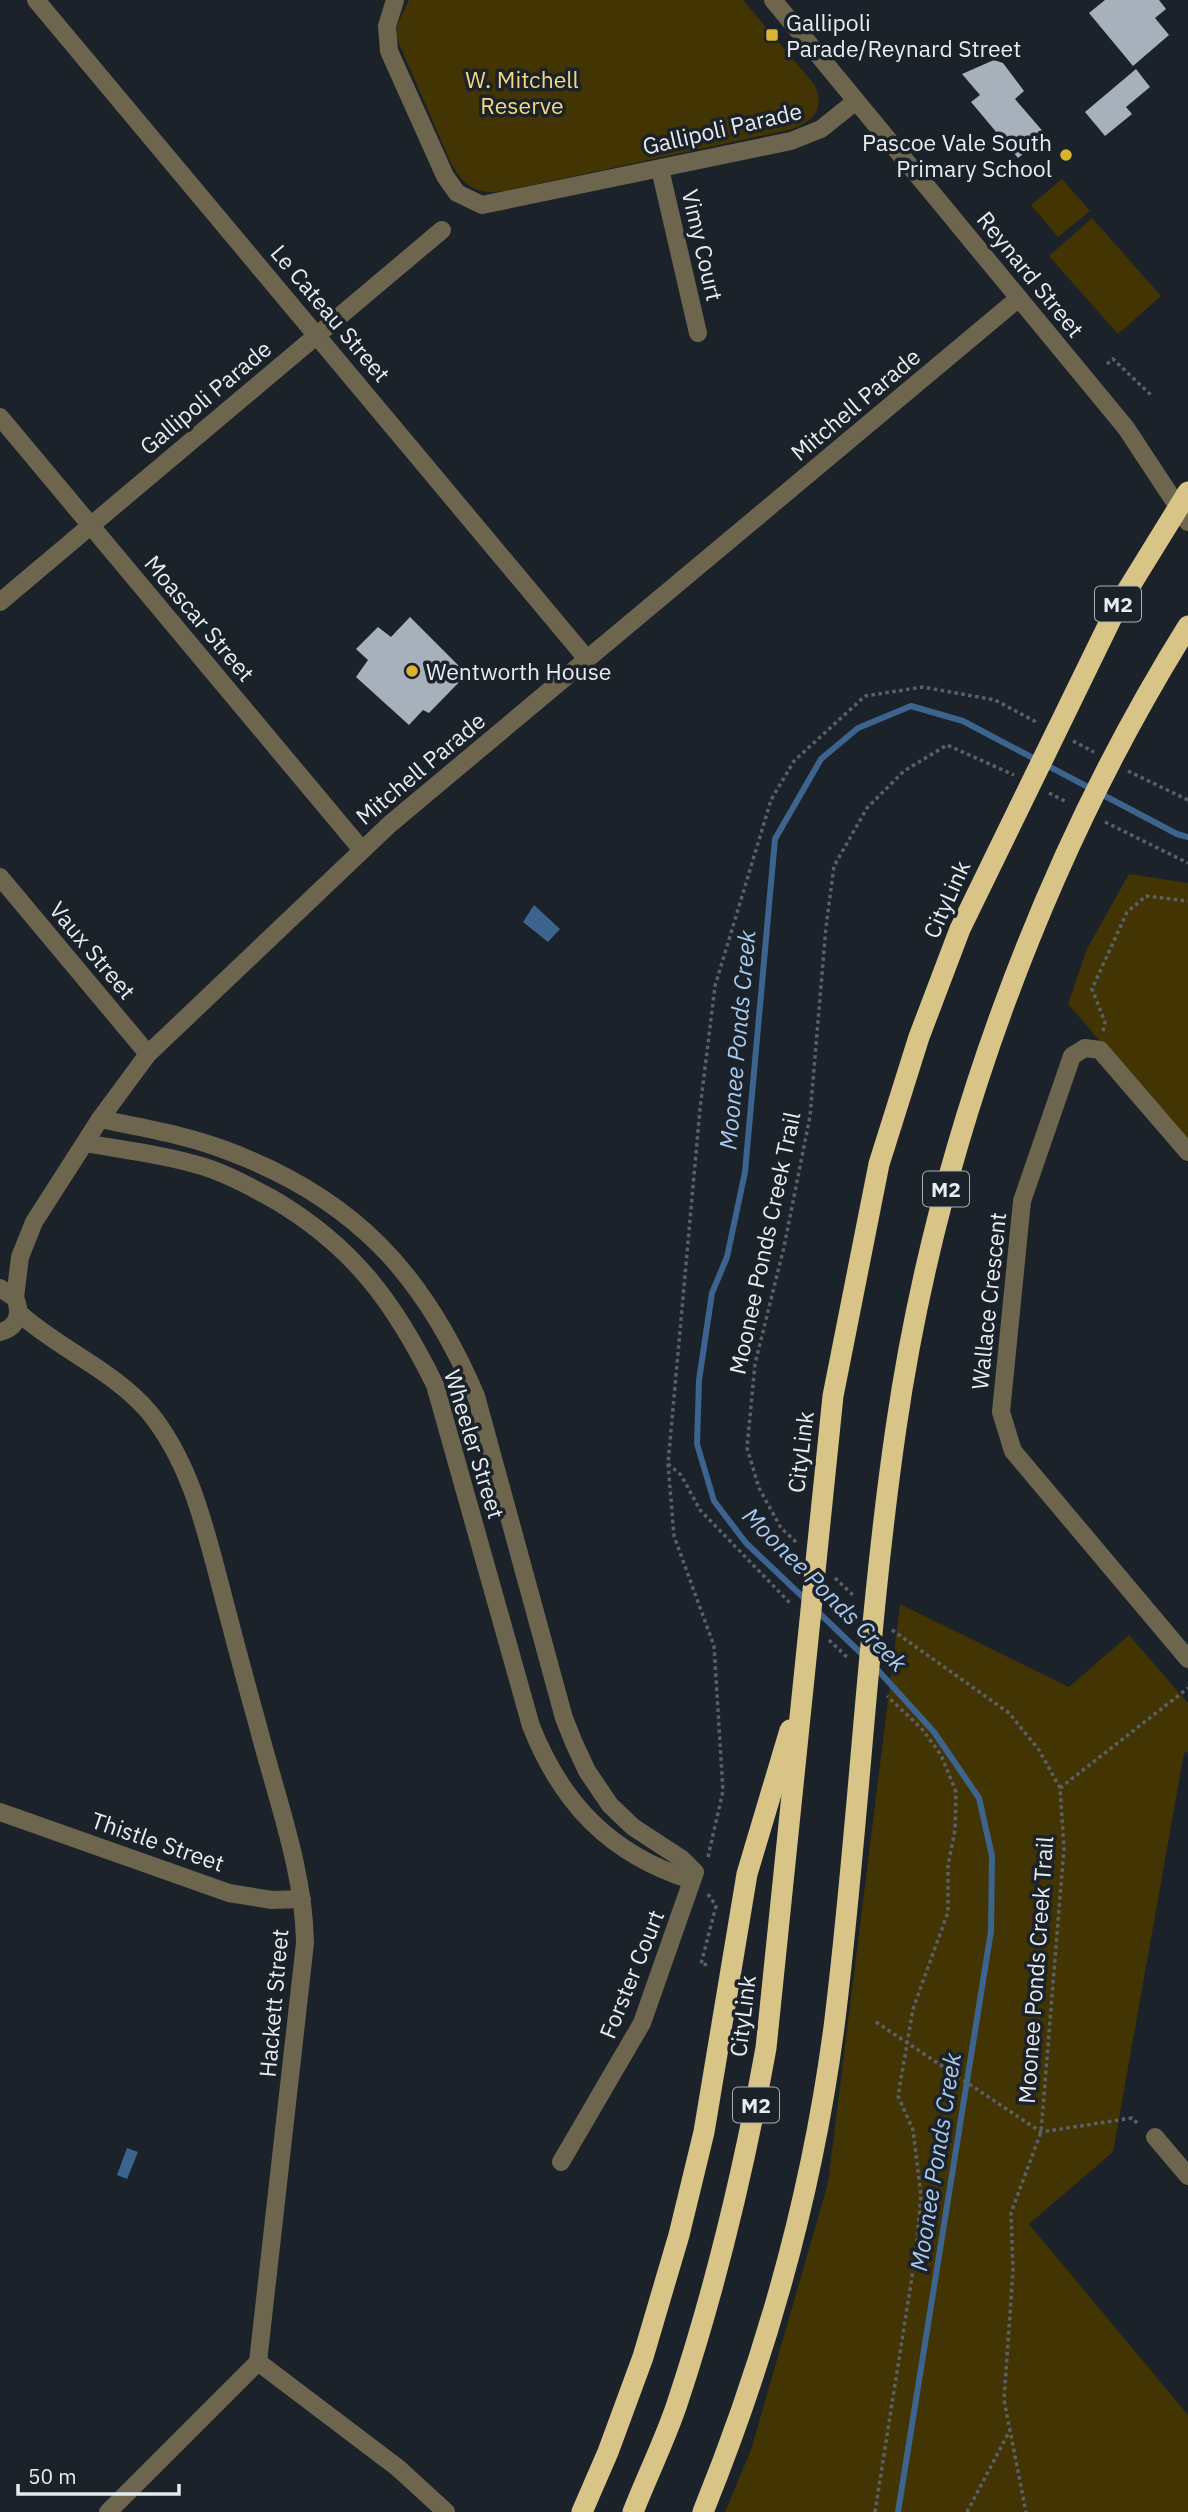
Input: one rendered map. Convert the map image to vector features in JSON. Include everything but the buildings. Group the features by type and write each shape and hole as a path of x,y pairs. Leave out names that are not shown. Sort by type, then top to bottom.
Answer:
{"highway":[{"name":"CityLink","path":"633,2512 677,2406 719,2268 747,2152 766,2048 833,1396 879,1164 919,1037 960,929 1023,787 1058,729 1117,607 1188,492"},
{"name":"M2","path":"703,2512 746,2403 783,2279 813,2148 834,2029 878,1577 901,1400 918,1306 949,1179 983,1070 1025,953 1082,813 1114,761 1188,626"},
{"path":"582,2512 608,2452 643,2357 679,2235 704,2132 747,1874 804,1681"}],"street":[{"name":"Le Cateau Street","path":"36,0 587,659"},
{"name":"Gallipoli Parade","path":"395,0 387,26 389,51 445,176 457,193 482,205 660,169 807,135 821,129 856,100"},
{"name":"Reynard Street","path":"773,0 1126,428 1188,522"},
{"name":"Vimy Court","path":"660,169 698,333"},
{"name":"Gallipoli Parade","path":"0,602 442,230"},
{"name":"Mitchell Parade","path":"11,1300 20,1257 34,1222 100,1119 148,1054 362,850 1019,298"},
{"name":"Moascar Street","path":"0,417 362,850"},
{"name":"Vaux Street","path":"0,877 148,1054"},
{"path":"1091,1048 1107,1056 1188,1152"},
{"name":"Wallace Crescent","path":"1091,1048 1078,1052 1068,1063 1024,1191 1002,1412 1013,1451 1188,1659"},
{"name":"Wheeler Street","path":"100,1119 227,1150 272,1169 362,1227 390,1252 414,1282 455,1346 476,1396 564,1718 587,1771 622,1818 682,1859 693,1876"},
{"name":"Wheeler Street","path":"85,1143 156,1154 233,1178 323,1231 371,1278 415,1345 435,1385 531,1726 547,1765 562,1789 597,1828 645,1859 693,1876"},
{"name":"Mitchell Parade","path":"0,1279 20,1257"},
{"path":"2,1332 11,1300"},
{"name":"Hackett Street","path":"11,1300 53,1341 82,1356 131,1393 165,1435 188,1480 211,1552 302,1899 305,1943 258,2362"},
{"name":"Hackett Street","path":"2,1332 53,1341"},
{"name":"Thistle Street","path":"0,1812 229,1893 272,1900 302,1899"},
{"name":"Forster Court","path":"561,2162 642,2023 693,1876"},
{"path":"1155,2137 1188,2176"},
{"path":"108,2512 258,2362 398,2468 446,2512"},
{"path":"398,2468 432,2512"}],"path":[{"path":"1107,364 1113,359 1152,396"},
{"path":"713,1956 708,1967 701,1964 716,1906 693,1876 706,1865 723,1791 714,1646 674,1536 668,1464 699,1122 715,986 771,800 794,761 865,696 923,687 995,700 1058,729 1188,800"},
{"name":"Moonee Ponds Creek Trail","path":"800,1546 781,1528 759,1488 747,1448 754,1364 784,1247 810,1116 825,927 834,866 867,808 904,771 947,745 1023,787"},
{"path":"1046,792 1082,813 1188,863"},
{"path":"1091,1048 1105,1022 1092,989 1127,912 1146,896 1188,901"},
{"path":"668,1464 681,1475 700,1510 797,1610"},
{"path":"830,1573 859,1601"},
{"name":"Moonee Ponds Creek Trail","path":"888,1628 1009,1713 1039,1750 1060,1788 1064,1848 1041,2132 1011,2213 1013,2270 1004,2400 1026,2512"},
{"path":"826,1638 855,1665"},
{"path":"1060,1788 1188,1688"},
{"path":"875,2512 916,2251 920,2196 913,2130 898,2096 909,2045 913,2009 947,1912 948,1865 955,1830 956,1792 941,1755 922,1729 883,1692"},
{"path":"876,2022 1041,2132 1132,2118 1155,2137"},
{"path":"967,2512 1010,2430"}],"green space":[{"name":"W. Mitchell Reserve","path":"409,0 743,0 814,84 818,93 818,107 810,119 789,130 505,191 479,190 466,183 451,163 397,39 397,25"},
{"path":"1062,179 1090,211 1058,237 1031,205"},
{"path":"1092,218 1161,296 1118,334 1049,256"},
{"path":"1129,874 1188,883 1188,1143 1068,1004 1087,949"},
{"path":"900,1604 1069,1687 1129,1635 1188,1703 1188,1752 1184,1753 1113,2152 1029,2224 1188,2415 1188,2512 725,2512 751,2450 828,2183"}],"water":[{"path":"534,905 560,929 548,942 523,922"},
{"path":"127,2148 138,2152 127,2179 117,2175"}],"waterway":[{"name":"Moonee Ponds Creek","path":"807,1601 746,1543 714,1501 697,1444 699,1380 712,1293 727,1257 745,1172 775,839 821,759 858,728 911,706 963,721 1177,834 1188,837"},
{"name":"Moonee Ponds Creek","path":"817,1611 865,1657"},
{"name":"Moonee Ponds Creek","path":"875,1667 934,1732 979,1798 992,1856 991,1931 898,2512"}],"place":[{"name":"Gallipoli Parade/Reynard Street","path":"772,35"},
{"name":"Pascoe Vale South Primary School","path":"1066,155"},
{"name":"Wentworth House","path":"412,671"}]}
